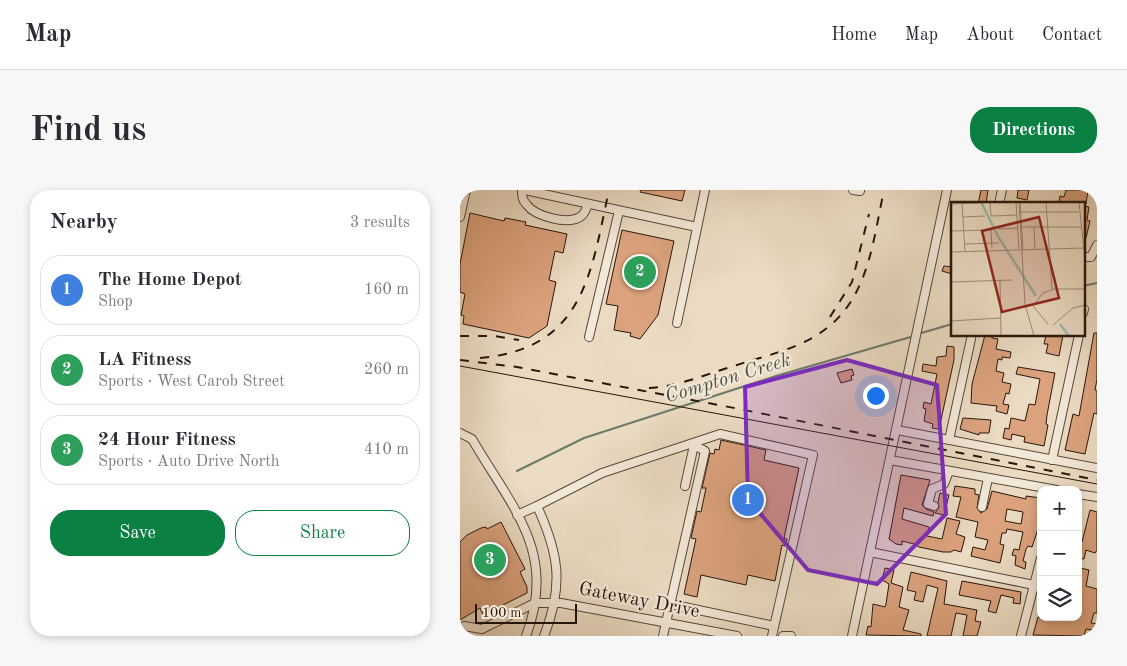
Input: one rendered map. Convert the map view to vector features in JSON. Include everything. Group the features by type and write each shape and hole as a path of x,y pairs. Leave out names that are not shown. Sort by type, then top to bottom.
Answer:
{"street":[{"path":"460,217 466,190"},
{"path":"588,204 584,214 578,219 563,219 537,213 528,207 522,199 524,190 619,210 697,228"},
{"path":"677,323 705,190"},
{"path":"852,636 947,190"},
{"path":"589,337 619,210"},
{"path":"1087,257 1097,246"},
{"path":"1052,460 1079,336"},
{"path":"949,440 971,339"},
{"path":"897,430 1097,468"},
{"path":"460,433 472,439 533,546 537,562 538,580 533,617 526,636"},
{"path":"517,515 602,473 720,434 814,455 772,636"},
{"path":"684,486 693,444"},
{"path":"663,636 705,451 693,444"},
{"path":"890,460 1037,487"},
{"path":"934,506 928,504 932,489 944,484 949,471"},
{"path":"982,507 988,478"},
{"path":"1082,495 1097,497"},
{"path":"537,506 552,540 557,561 555,603 544,636"},
{"path":"870,552 1034,585"},
{"path":"1021,636 1037,573"},
{"path":"460,628 464,626 482,629 534,603"},
{"name":"Gateway Drive","path":"534,603 569,603 737,636"},
{"path":"670,604 774,626"},
{"path":"783,636 791,636"}],"highlighted area":[{"path":"847,360 937,385 946,514 877,584 808,570 748,499 745,387"}],"building":[{"path":"641,190 685,190 682,201 640,192"},
{"path":"981,190 988,190 986,202 978,202"},
{"path":"1018,190 1029,190 1027,200 1017,198"},
{"path":"1066,190 1088,190 1086,204 1084,202 1059,202 1060,196 1064,197"},
{"path":"1084,206 1089,207 1087,220 1090,221 1086,238 1084,238"},
{"path":"470,213 504,221 505,218 526,222 525,225 567,234 563,253 555,251 549,280 556,282 547,326 529,338 463,324 464,316 461,315 465,294 460,292 460,264"},
{"path":"622,230 674,241 658,315 640,339 630,336 631,333 614,330 618,306 606,304"},
{"path":"944,266 951,267 951,274 942,271"},
{"path":"1094,333 1097,333 1097,379 1095,390 1097,391 1097,414 1094,413 1085,454 1065,450 1073,414 1079,416"},
{"path":"985,336 992,336 992,338 998,339 996,349 1011,352 1010,358 1002,357 1002,360 998,359 996,371 1004,373 1002,382 1011,384 1009,394 1006,393 1003,404 1009,405 1007,414 996,411 997,406 971,403 972,384"},
{"path":"1046,336 1063,336 1059,356 1046,353 1048,344 1044,344"},
{"path":"947,346 954,347 954,360 939,429 932,428 933,424 924,421 926,409 923,408 924,402 931,404 937,374 922,371 923,364 936,366 937,357 946,356"},
{"path":"1018,367 1055,373 1047,415 1046,424 1048,425 1044,446 1024,442 1025,437 1012,434 1011,440 1003,438 1005,428 1009,429 1011,418 1025,421 1029,404 1035,405 1040,379 1016,374"},
{"path":"852,369 854,375 851,376 852,380 841,383 837,373"},
{"path":"963,418 991,420 989,433 979,433 979,435 960,429"},
{"path":"721,440 766,450 764,460 799,468 784,538 787,539 785,546 782,545 775,581 748,575 746,585 701,575 697,597 684,594 696,539 691,538 697,511 701,512 706,488 702,488 710,453 714,454 715,449 719,450"},
{"path":"901,475 930,480 922,505 934,512 933,516 904,508 902,519 929,527 927,536 942,539 947,518 960,521 956,534 965,537 961,552 954,550 943,552 902,541 902,545 896,544 889,539"},
{"path":"955,486 975,489 975,494 979,495 977,508 981,513 987,509 992,491 1026,499 1026,496 1037,497 1037,532 1032,547 1028,546 1026,549 1023,561 1026,562 1025,569 1015,565 1016,556 1012,555 1014,549 1019,550 1023,532 1007,529 1006,533 1002,533 1000,544 1004,545 1000,563 971,556 973,547 985,550 988,540 975,537 978,522 956,517 961,497 953,496","holes":["1007,509 1023,512 1021,524 1005,521"]},
{"path":"940,493 949,495 944,515 935,513 939,507"},
{"path":"1090,510 1097,512 1097,550 1095,553 1086,550 1084,559 1082,559 1082,542"},
{"path":"501,522 525,569 520,572 527,587 527,593 483,615 480,608 460,620 460,542 467,535 481,528 486,527 487,529"},
{"path":"885,568 894,570 891,583 903,587 899,607 909,610 903,630 921,634 921,636 866,635 868,626 871,627 873,604 885,607 886,604 889,584 882,580"},
{"path":"1082,568 1089,570 1086,586 1097,589 1097,613 1094,613 1091,623 1097,624 1097,631 1086,629 1084,636 1033,635 1037,621 1082,621"},
{"path":"911,572 947,581 944,604 977,610 975,621 981,622 977,636 963,636 967,615 956,613 951,636 927,636 938,588 927,585 923,602 914,600 916,592 907,590"},
{"path":"962,581 1021,592 1020,604 1013,603 1014,598 1001,595 996,613 988,611 991,601 959,595"}],"waterway":[{"name":"Compton Creek","path":"1084,286 1097,283"},
{"name":"Compton Creek","path":"918,334 951,324"},
{"name":"Compton Creek","path":"517,471 584,438 776,376 914,336"}],"tram line":[{"path":"460,366 1097,484"}],"railway":[{"path":"480,358 515,352 542,340 562,323 577,302 588,277 609,190"},
{"path":"649,388 682,382 778,353 824,331 853,298 862,278 875,236 884,190"},
{"path":"830,317 852,282 869,214"},
{"path":"460,336 494,336 519,340"},
{"path":"460,360 517,367 1097,480"}],"place":[{"name":"LA Fitness","path":"640,272"},
{"name":"The Home Depot","path":"748,500"},
{"name":"24 Hour Fitness","path":"490,560"}]}
